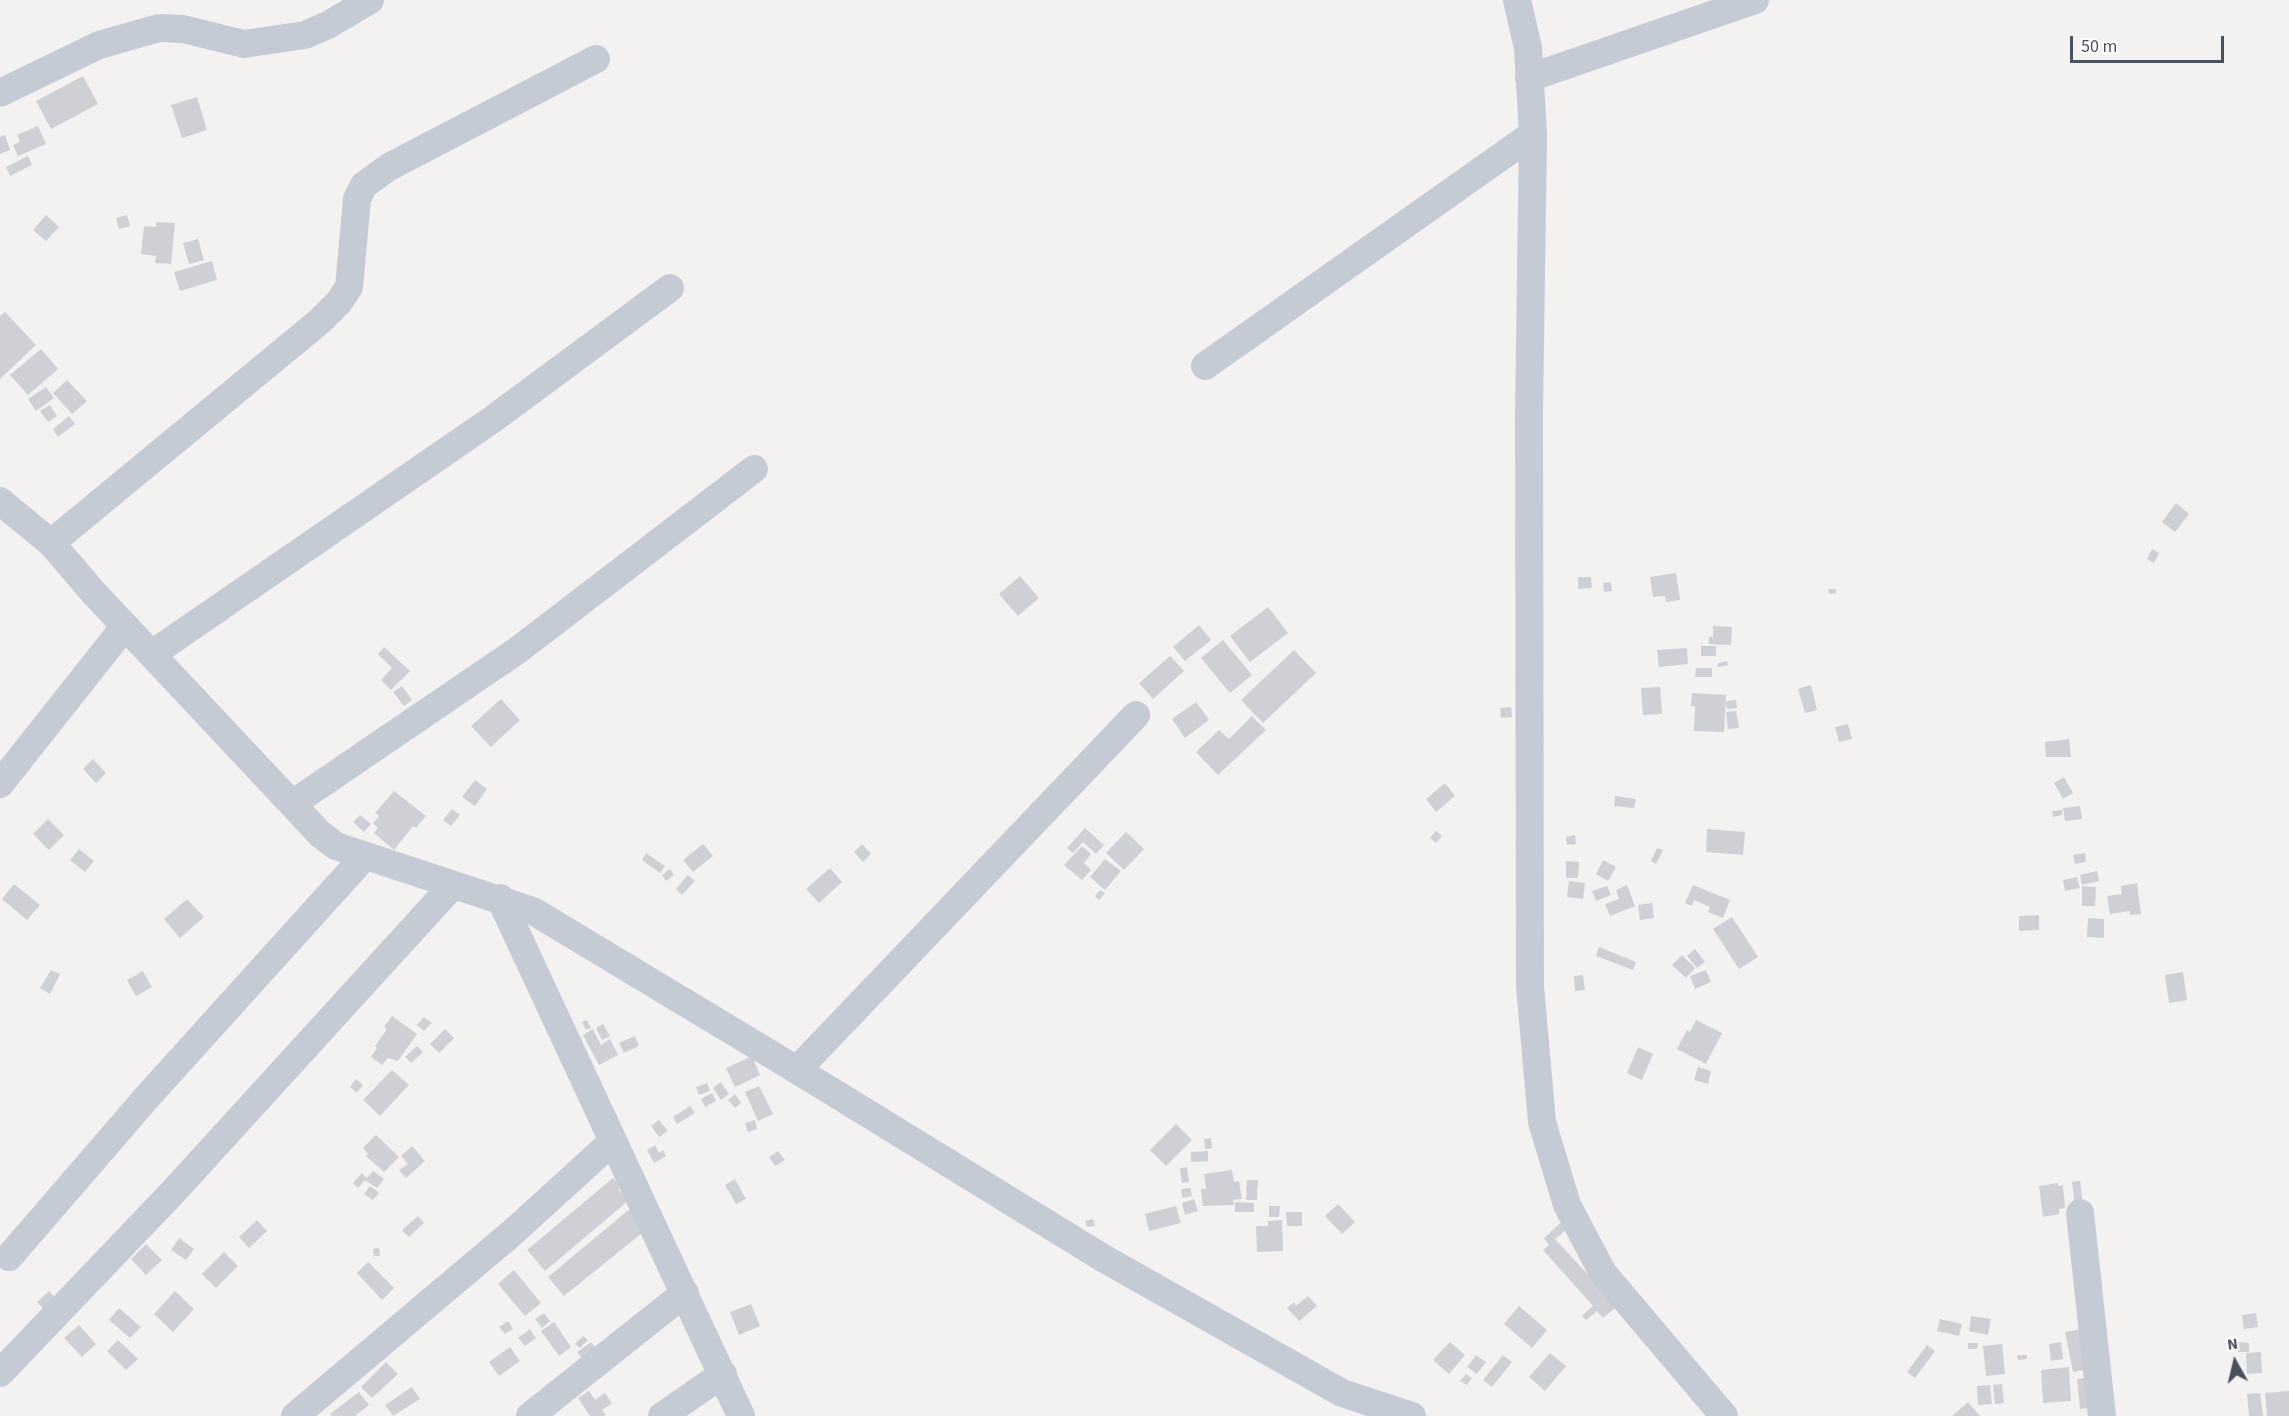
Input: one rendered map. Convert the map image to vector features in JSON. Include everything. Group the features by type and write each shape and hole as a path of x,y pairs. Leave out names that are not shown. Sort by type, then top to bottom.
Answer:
{"street":[{"path":"0,93 99,45 159,28 183,28 244,44 305,35 328,25 370,0"},
{"path":"1517,0 1528,48 1533,134 1529,414 1530,986 1542,1122 1567,1204 1603,1273 1724,1416"},
{"path":"1529,78 1755,0"},
{"path":"51,543 311,328 339,302 349,286 357,199 364,185 389,167 596,59"},
{"path":"1205,366 1533,134"},
{"path":"152,654 493,419 670,288"},
{"path":"292,804 518,650 754,469"},
{"path":"0,501 51,543 125,626 320,834 336,846 364,857 500,898 533,911 1342,1404 1412,1416"},
{"path":"0,784 125,626"},
{"path":"797,1070 1136,715"},
{"path":"9,1257 148,1096 364,857"},
{"path":"0,1373 173,1192 453,885"},
{"path":"500,898 741,1416"},
{"path":"295,1416 512,1233 613,1141"},
{"path":"2080,1212 2102,1416"},
{"path":"530,1416 685,1293"},
{"path":"662,1416 723,1374"}],"building":[{"path":"83,76 98,104 51,129 36,101"},
{"path":"197,97 207,130 182,138 171,105"},
{"path":"38,126 46,144 18,156 13,145 20,142 17,135"},
{"path":"5,135 10,150 0,154 0,137"},
{"path":"28,156 32,165 10,176 6,167"},
{"path":"46,215 59,227 46,241 33,230"},
{"path":"127,215 130,226 119,229 116,218"},
{"path":"156,222 175,223 171,264 155,263 156,256 141,254 144,226 156,227"},
{"path":"198,239 204,260 189,264 183,243"},
{"path":"212,261 217,280 180,291 174,272"},
{"path":"5,312 36,345 0,379 0,316"},
{"path":"41,349 58,369 28,395 10,375"},
{"path":"67,380 87,401 72,414 53,393"},
{"path":"46,387 54,398 36,411 28,399"},
{"path":"50,405 57,416 48,422 40,411"},
{"path":"69,416 75,424 58,437 53,429"},
{"path":"2176,503 2189,514 2175,532 2162,522"},
{"path":"2152,549 2159,553 2154,563 2147,559"},
{"path":"1676,573 1680,600 1666,602 1665,596 1653,597 1650,577"},
{"path":"1020,576 1039,598 1018,616 999,594"},
{"path":"1578,577 1591,577 1592,588 1578,589"},
{"path":"1611,582 1612,591 1604,592 1603,583"},
{"path":"1828,589 1836,589 1836,593 1829,594"},
{"path":"1268,607 1288,633 1250,662 1230,636"},
{"path":"1199,625 1211,640 1185,661 1173,647"},
{"path":"1713,626 1732,627 1731,645 1709,644 1709,637 1713,637"},
{"path":"1223,640 1252,675 1230,693 1201,658"},
{"path":"1701,646 1716,646 1716,656 1701,656"},
{"path":"384,647 410,671 391,690 381,680 392,668 378,654"},
{"path":"1687,648 1688,664 1659,667 1657,650"},
{"path":"1294,650 1316,673 1263,723 1241,700"},
{"path":"1170,656 1184,671 1153,699 1139,683"},
{"path":"1727,661 1728,665 1718,667 1718,663"},
{"path":"1696,668 1712,668 1712,677 1695,677"},
{"path":"1811,685 1817,710 1805,713 1798,689"},
{"path":"402,686 412,700 404,706 393,692"},
{"path":"1660,687 1662,714 1643,715 1641,688"},
{"path":"1692,693 1726,695 1724,732 1694,731 1695,706 1691,706"},
{"path":"501,699 520,720 491,747 471,726"},
{"path":"1736,700 1737,708 1727,709 1726,701"},
{"path":"1196,702 1209,720 1185,738 1172,719"},
{"path":"1511,707 1512,717 1501,718 1500,708"},
{"path":"1736,711 1739,728 1728,729 1726,712"},
{"path":"1252,716 1266,730 1218,775 1196,752 1219,730 1229,739"},
{"path":"1848,724 1852,739 1839,742 1835,727"},
{"path":"2069,739 2071,757 2046,757 2045,742"},
{"path":"93,759 106,773 96,783 83,769"},
{"path":"2064,777 2073,793 2063,799 2054,783"},
{"path":"475,780 487,789 475,806 462,797"},
{"path":"1445,783 1455,796 1436,812 1426,799"},
{"path":"394,791 426,816 416,828 413,826 394,850 374,833 378,828 373,823 379,816 375,813"},
{"path":"1615,796 1636,799 1634,808 1614,806"},
{"path":"2080,806 2082,819 2065,821 2063,808"},
{"path":"452,809 460,815 451,826 443,820"},
{"path":"2062,810 2062,815 2053,817 2052,811"},
{"path":"360,815 371,824 364,832 353,822"},
{"path":"48,819 64,835 49,850 33,834"},
{"path":"1085,828 1104,845 1096,854 1083,842 1073,853 1067,848"},
{"path":"1707,829 1745,832 1743,855 1706,852"},
{"path":"1436,831 1442,836 1436,843 1430,838"},
{"path":"1126,832 1144,849 1124,870 1106,853"},
{"path":"1575,835 1576,844 1567,845 1566,837"},
{"path":"703,844 713,856 693,872 683,860"},
{"path":"862,844 871,854 863,862 854,852"},
{"path":"1082,846 1091,854 1084,863 1091,870 1082,880 1064,865"},
{"path":"1657,848 1663,850 1656,864 1651,861"},
{"path":"79,849 94,861 85,872 70,860"},
{"path":"646,853 665,866 660,873 642,860"},
{"path":"2085,853 2086,862 2075,864 2073,855"},
{"path":"1105,859 1121,871 1105,890 1090,877"},
{"path":"1603,860 1616,867 1608,881 1596,874"},
{"path":"1566,861 1579,862 1578,878 1566,878"},
{"path":"830,868 842,882 819,903 806,889"},
{"path":"670,869 674,875 666,881 662,875"},
{"path":"2097,871 2099,881 2082,885 2080,875"},
{"path":"688,875 695,881 682,895 676,889"},
{"path":"2077,877 2080,888 2065,891 2063,880"},
{"path":"1569,881 1585,883 1583,899 1567,897"},
{"path":"2137,883 2141,914 2130,915 2130,911 2110,914 2107,896 2122,894 2121,886"},
{"path":"14,884 40,905 27,920 2,899"},
{"path":"1627,885 1635,906 1610,916 1605,904 1619,899 1616,890"},
{"path":"1693,885 1730,900 1723,918 1708,912 1710,907 1694,900 1692,906 1685,903"},
{"path":"1607,886 1611,895 1596,901 1592,891"},
{"path":"2082,886 2096,887 2095,906 2082,906"},
{"path":"1100,890 1105,893 1099,900 1095,896"},
{"path":"187,899 204,917 180,938 164,919"},
{"path":"1652,903 1654,918 1640,920 1638,905"},
{"path":"2039,915 2039,930 2019,931 2019,916"},
{"path":"1732,917 1758,957 1739,969 1713,929"},
{"path":"2088,918 2104,919 2104,938 2087,937"},
{"path":"1599,947 1636,962 1633,970 1596,956"},
{"path":"1695,949 1705,962 1697,968 1687,956"},
{"path":"1682,955 1695,968 1686,978 1672,965"},
{"path":"51,970 60,974 50,994 40,988"},
{"path":"1706,970 1711,982 1695,989 1690,976"},
{"path":"143,971 152,987 136,996 127,980"},
{"path":"2183,972 2187,1000 2169,1003 2165,975"},
{"path":"1583,975 1585,990 1575,991 1574,976"},
{"path":"392,1016 417,1034 398,1061 388,1058 382,1065 371,1057 377,1048 375,1046 387,1029 384,1027"},
{"path":"424,1017 432,1023 424,1031 417,1025"},
{"path":"587,1020 591,1028 586,1030 582,1022"},
{"path":"1696,1020 1722,1033 1706,1064 1677,1049 1687,1030 1690,1032"},
{"path":"603,1024 610,1036 602,1040 596,1028"},
{"path":"445,1029 454,1038 439,1053 430,1044"},
{"path":"593,1029 601,1045 610,1039 618,1055 599,1065 583,1035"},
{"path":"635,1036 639,1046 624,1053 619,1043"},
{"path":"417,1046 423,1052 411,1063 405,1057"},
{"path":"1638,1047 1653,1054 1642,1080 1627,1073"},
{"path":"752,1056 760,1075 735,1087 726,1068"},
{"path":"1698,1067 1711,1071 1708,1084 1694,1080"},
{"path":"392,1070 409,1085 380,1116 363,1100"},
{"path":"356,1079 363,1085 357,1093 350,1087"},
{"path":"721,1082 729,1094 721,1100 713,1088"},
{"path":"707,1083 710,1091 699,1095 696,1087"},
{"path":"759,1086 773,1114 758,1121 745,1092"},
{"path":"712,1093 716,1101 705,1107 701,1099"},
{"path":"735,1094 741,1103 735,1108 728,1100"},
{"path":"690,1106 695,1113 677,1124 673,1117"},
{"path":"659,1120 668,1131 659,1137 651,1126"},
{"path":"755,1120 757,1129 748,1132 745,1123"},
{"path":"1176,1124 1192,1140 1166,1166 1150,1150"},
{"path":"376,1135 399,1157 384,1172 366,1156 368,1154 363,1148"},
{"path":"1211,1138 1212,1148 1205,1149 1204,1139"},
{"path":"655,1145 659,1153 663,1150 666,1156 654,1163 647,1150"},
{"path":"412,1146 425,1161 406,1178 399,1170 408,1164 401,1156"},
{"path":"778,1151 785,1160 775,1166 769,1157"},
{"path":"1208,1151 1208,1161 1191,1162 1191,1152"},
{"path":"1187,1167 1189,1182 1182,1183 1180,1168"},
{"path":"1232,1170 1234,1182 1239,1181 1242,1199 1233,1200 1234,1205 1203,1206 1201,1189 1206,1189 1204,1174"},
{"path":"373,1171 384,1179 377,1188 365,1180 358,1188 353,1183 362,1173 367,1178"},
{"path":"613,1178 621,1187 618,1189 628,1201 545,1271 527,1250"},
{"path":"735,1179 746,1199 736,1204 725,1185"},
{"path":"1247,1180 1258,1180 1257,1200 1246,1200"},
{"path":"2080,1181 2083,1205 2075,1206 2072,1182"},
{"path":"2058,1183 2058,1186 2063,1185 2065,1208 2059,1209 2059,1214 2043,1217 2039,1186"},
{"path":"370,1186 379,1193 373,1200 364,1194"},
{"path":"1190,1188 1192,1196 1182,1198 1181,1189"},
{"path":"1194,1199 1198,1211 1185,1215 1182,1203"},
{"path":"1235,1202 1254,1203 1254,1212 1235,1212"},
{"path":"1338,1204 1355,1222 1342,1234 1325,1216"},
{"path":"1176,1206 1181,1223 1149,1231 1145,1214"},
{"path":"1269,1206 1280,1206 1279,1217 1269,1217"},
{"path":"631,1208 647,1229 564,1296 548,1277"},
{"path":"1286,1212 1302,1212 1302,1226 1287,1226"},
{"path":"418,1216 424,1223 409,1237 402,1230"},
{"path":"1566,1218 1572,1225 1555,1239 1617,1306 1603,1318 1597,1311 1586,1320 1582,1316 1593,1306 1543,1250 1549,1245 1544,1238"},
{"path":"1093,1219 1095,1226 1087,1227 1085,1221"},
{"path":"257,1220 267,1231 249,1248 239,1237"},
{"path":"1282,1220 1283,1251 1257,1252 1256,1226 1268,1226 1268,1221"},
{"path":"179,1238 194,1249 186,1260 171,1250"},
{"path":"146,1244 162,1260 146,1275 131,1259"},
{"path":"379,1248 380,1256 374,1256 373,1249"},
{"path":"224,1252 238,1266 216,1288 202,1274"},
{"path":"368,1262 394,1288 382,1300 357,1273"},
{"path":"514,1270 541,1303 525,1316 498,1284"},
{"path":"49,1291 60,1303 49,1314 37,1302"},
{"path":"175,1291 194,1309 173,1332 154,1314"},
{"path":"1308,1296 1317,1306 1299,1321 1287,1308 1294,1302 1296,1306"},
{"path":"751,1304 760,1326 739,1335 730,1312"},
{"path":"1519,1306 1547,1330 1532,1348 1504,1324"},
{"path":"119,1308 141,1327 130,1338 109,1320"},
{"path":"544,1313 550,1321 542,1328 535,1319"},
{"path":"2256,1313 2258,1327 2244,1329 2242,1315"},
{"path":"1971,1316 1991,1319 1988,1335 1969,1331"},
{"path":"1940,1319 1962,1324 1959,1336 1937,1331"},
{"path":"508,1321 513,1329 505,1334 499,1327"},
{"path":"554,1322 571,1347 559,1356 541,1331"},
{"path":"79,1325 96,1344 82,1357 64,1338"},
{"path":"530,1329 536,1338 525,1346 518,1338"},
{"path":"2082,1329 2089,1369 2073,1372 2065,1332"},
{"path":"583,1336 588,1340 580,1348 575,1344"},
{"path":"118,1340 138,1359 126,1370 107,1351"},
{"path":"591,1342 597,1350 583,1360 577,1352"},
{"path":"1450,1342 1465,1355 1449,1374 1433,1360"},
{"path":"2061,1342 2063,1359 2051,1361 2049,1344"},
{"path":"2238,1342 2249,1343 2249,1352 2238,1352"},
{"path":"1968,1343 1978,1343 1977,1349 1968,1349"},
{"path":"2002,1344 2005,1374 1986,1376 1983,1346"},
{"path":"1927,1345 1935,1351 1915,1378 1907,1372"},
{"path":"510,1347 520,1361 499,1376 489,1362"},
{"path":"2261,1352 2262,1373 2247,1374 2246,1353"},
{"path":"1550,1353 1566,1366 1545,1391 1529,1377"},
{"path":"1476,1355 1486,1362 1477,1374 1467,1367"},
{"path":"1503,1355 1512,1362 1492,1387 1483,1380"},
{"path":"2017,1355 2027,1355 2027,1359 2018,1360"},
{"path":"386,1362 398,1374 372,1398 361,1387"},
{"path":"2069,1367 2071,1401 2043,1403 2041,1370"},
{"path":"1466,1374 1472,1378 1467,1385 1460,1381"},
{"path":"2094,1377 2097,1407 2080,1409 2077,1379"},
{"path":"2002,1384 2004,1403 1995,1404 1993,1385"},
{"path":"1990,1385 1992,1404 1978,1405 1977,1386"},
{"path":"412,1387 420,1399 393,1416 385,1405"},
{"path":"589,1391 595,1400 605,1393 612,1403 602,1410 606,1415 590,1416 578,1398"},
{"path":"2289,1391 2289,1416 2267,1416 2265,1393"},
{"path":"359,1392 369,1405 355,1416 332,1416 330,1414"},
{"path":"2260,1393 2263,1416 2249,1416 2247,1394"},
{"path":"1968,1402 1980,1416 1952,1416"}]}
